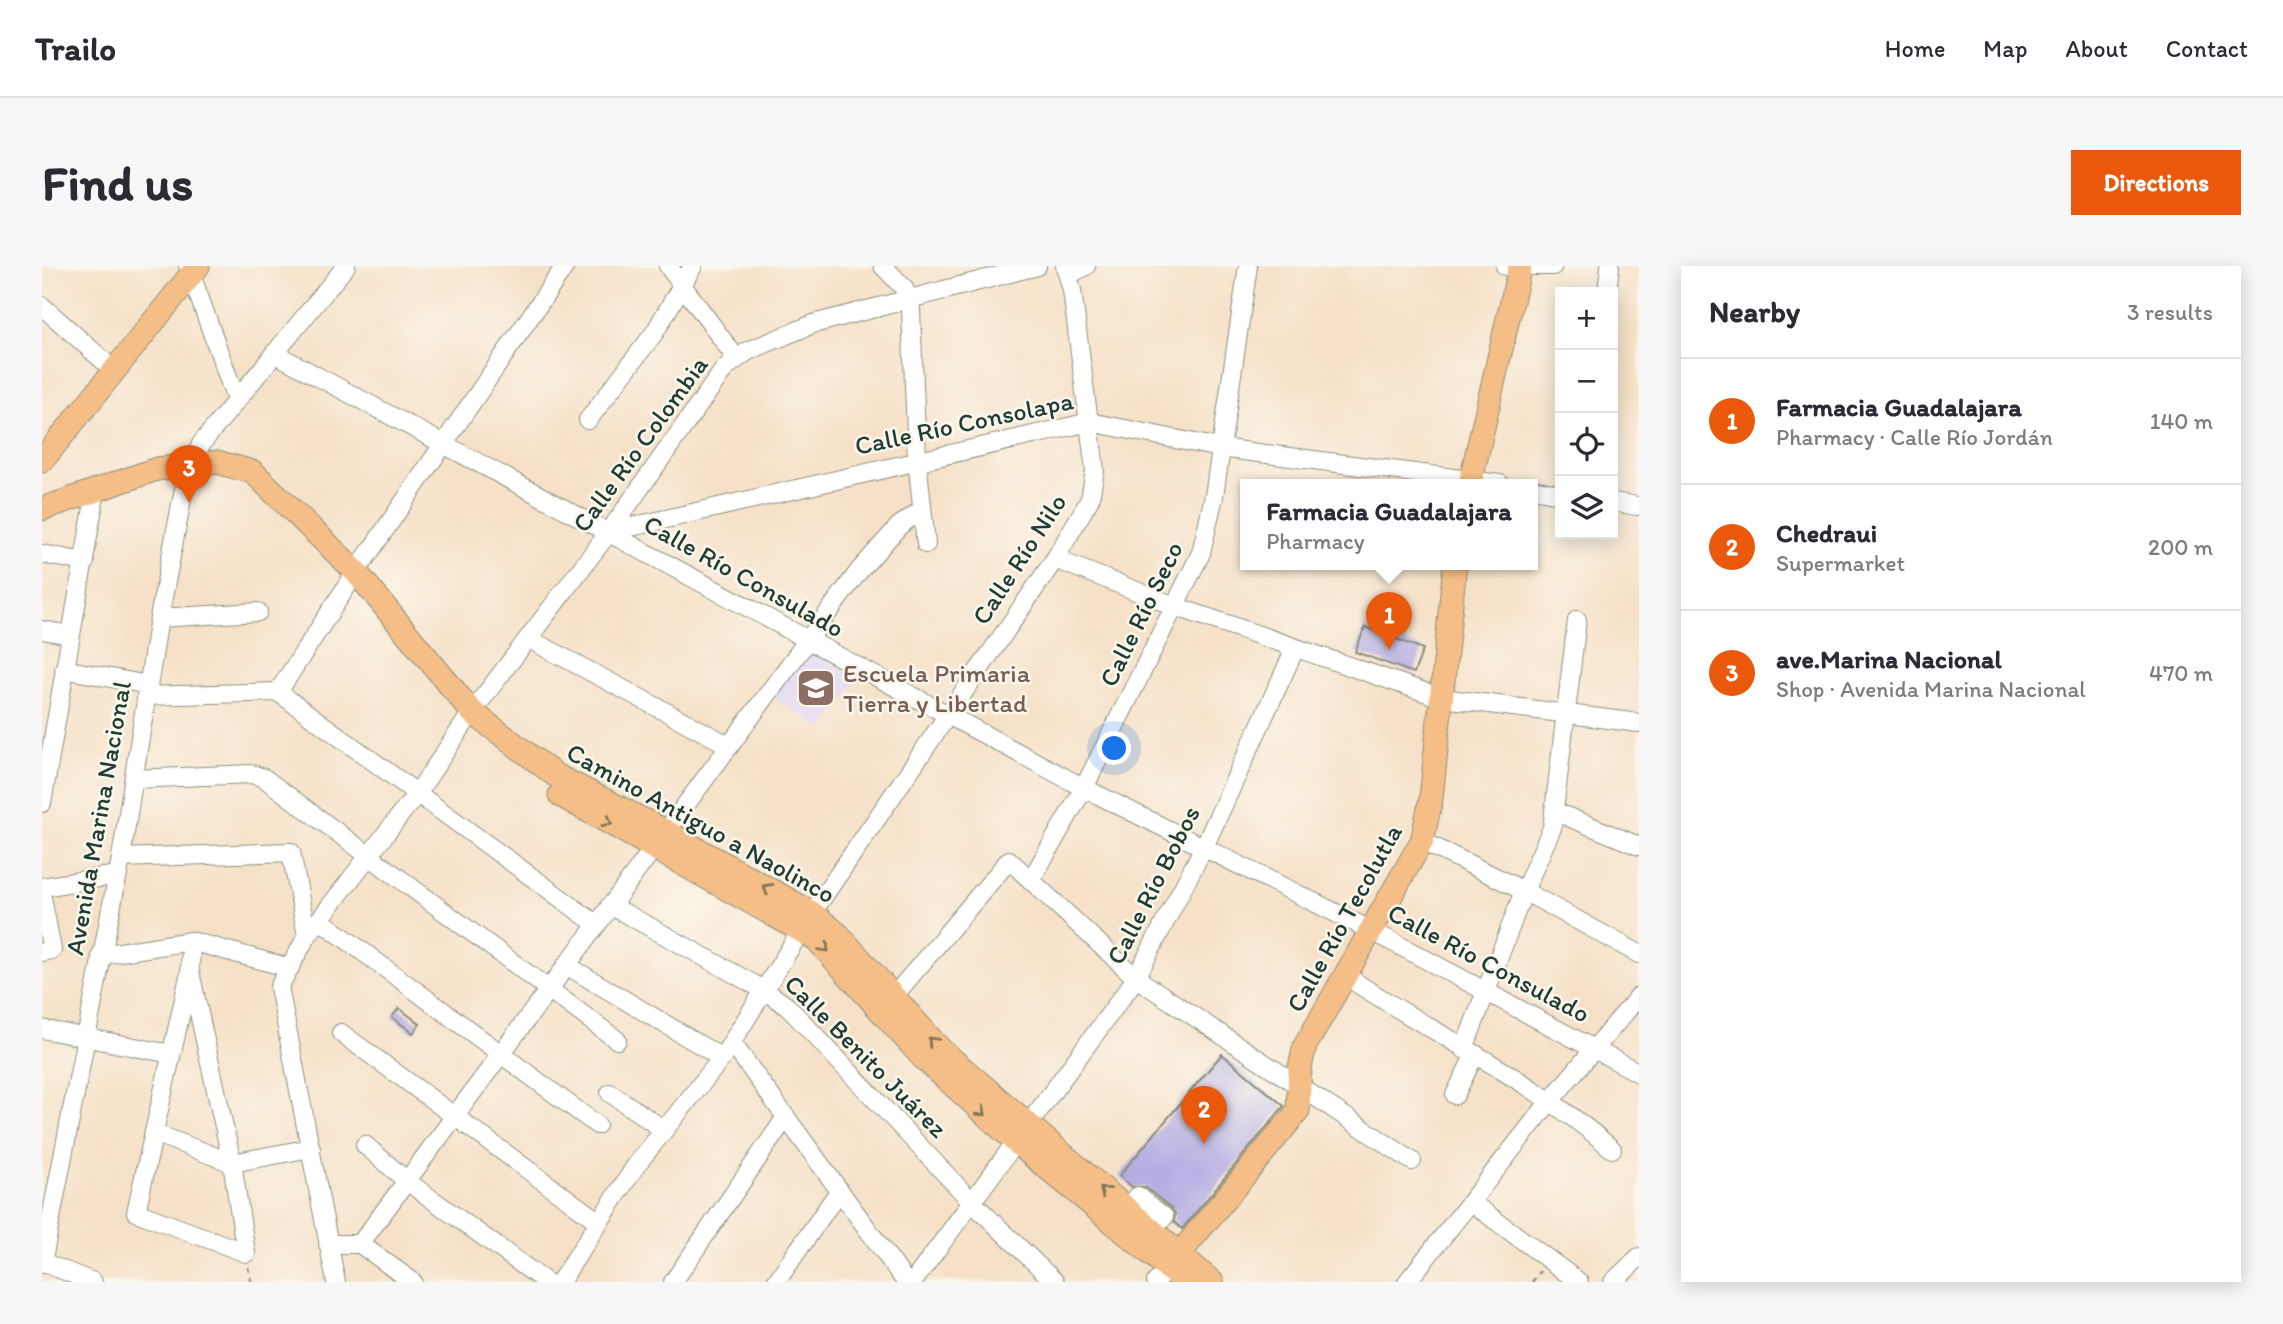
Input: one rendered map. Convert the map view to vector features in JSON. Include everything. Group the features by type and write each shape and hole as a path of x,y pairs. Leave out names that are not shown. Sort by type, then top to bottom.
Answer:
{"main road":[{"path":"1471,479 1520,266"},
{"path":"45,452 115,371 193,268"},
{"name":"Camino Antiguo a Naolinco","path":"42,509 157,469 217,461 253,472 352,578 469,718 659,839 807,921 838,934 940,1049 1022,1135"},
{"name":"Calle Río Tecolutla","path":"1172,1272 1292,1122 1298,1111 1300,1066 1305,1046 1422,841 1431,799 1454,570"},
{"name":"Camino Antiguo a Naolinco","path":"807,921 827,949 923,1058 1022,1135 1146,1238 1172,1272 1212,1282"}],"street":[{"name":"Avenida Marina Nacional","path":"42,1263 45,1235 119,867 159,618 191,464 201,444 236,399 346,266"},
{"path":"278,692 352,578 447,443 565,266"},
{"path":"668,266 736,358"},
{"path":"588,420 656,331 693,266"},
{"path":"883,266 909,299 920,510 926,544"},
{"name":"Calle Río Colombia","path":"336,1282 279,987 307,936 370,857 469,718 609,532 714,382 736,358 813,324 1037,266"},
{"path":"1067,270 1086,266"},
{"name":"Calle Río Seco","path":"1031,880 1084,788 1177,607 1201,554 1208,528 1248,266"},
{"path":"1505,266 1553,266"},
{"path":"1608,287 1611,266"},
{"path":"193,268 236,399"},
{"name":"Calle Río Nilo","path":"560,1282 664,1130 727,1051 807,921 946,714 1055,559 1087,505 1094,485 1090,422 1067,270"},
{"path":"42,306 115,371"},
{"name":"Calle Río Consulado","path":"274,353 447,443 809,642 1084,788 1372,931 1639,1073"},
{"name":"Calle Río Consolapa","path":"609,532 917,459 995,445 1090,422 1220,448 1456,479"},
{"path":"42,803 49,705 64,668 96,490"},
{"path":"1618,503 1637,506"},
{"path":"360,1244 659,839 880,546 920,510"},
{"path":"42,554 85,562"},
{"path":"1055,559 1177,607 1442,698 1567,716 1639,723"},
{"path":"159,618 258,612"},
{"path":"1455,1095 1486,993 1556,812 1577,620"},
{"path":"42,630 70,635"},
{"path":"529,639 730,746"},
{"name":"Calle Río Bobos","path":"917,1280 1136,978 1204,847 1295,649"},
{"path":"64,668 147,691 278,692 596,924"},
{"path":"134,779 252,774 264,778 617,1040"},
{"path":"1556,812 1600,827 1639,846"},
{"path":"1422,841 1524,891 1639,954"},
{"path":"42,887 119,867 291,852 307,936"},
{"path":"893,997 1009,860 1136,978 1412,1161"},
{"path":"42,897 52,950 42,951"},
{"name":"Calle Benito Juárez","path":"610,905 764,990 788,1007 972,1202 1055,1282"},
{"path":"320,920 597,1125"},
{"path":"102,955 191,942 290,968"},
{"path":"190,972 232,1163 246,1253 136,1212 190,972 191,942"},
{"path":"566,965 727,1051 786,1117 839,1191 917,1280"},
{"path":"1346,976 1551,1100 1612,1149"},
{"path":"1407,1282 1551,1100 1639,996"},
{"path":"42,1029 171,1054"},
{"path":"341,1033 599,1222"},
{"path":"610,1093 664,1130"},
{"path":"673,1282 786,1117"},
{"path":"154,1133 232,1163 311,1148"},
{"path":"365,1144 408,1182 546,1282"},
{"path":"776,1282 839,1191"},
{"path":"1472,1203 1579,1282"},
{"path":"328,1244 360,1244 413,1282"},
{"path":"1614,1282 1639,1257"},
{"path":"42,1263 93,1282"}],"shaded area":[{"name":"Escuela Primaria Tierra y Libertad","path":"808,649 859,677 823,729 774,698"}],"building":[{"path":"1365,627 1423,649 1414,673 1355,652"},
{"path":"399,1008 420,1024 413,1033 392,1017"},
{"path":"1222,1054 1284,1106 1182,1229 1174,1222 1175,1214 1171,1208 1145,1187 1132,1187 1119,1176"}],"place":[{"name":"ave.Marina Nacional","path":"189,503"},
{"name":"Farmacia Guadalajara","path":"1389,650"},
{"name":"Escuela Primaria Tierra y Libertad","path":"816,688"},
{"name":"Chedraui","path":"1204,1144"}]}
